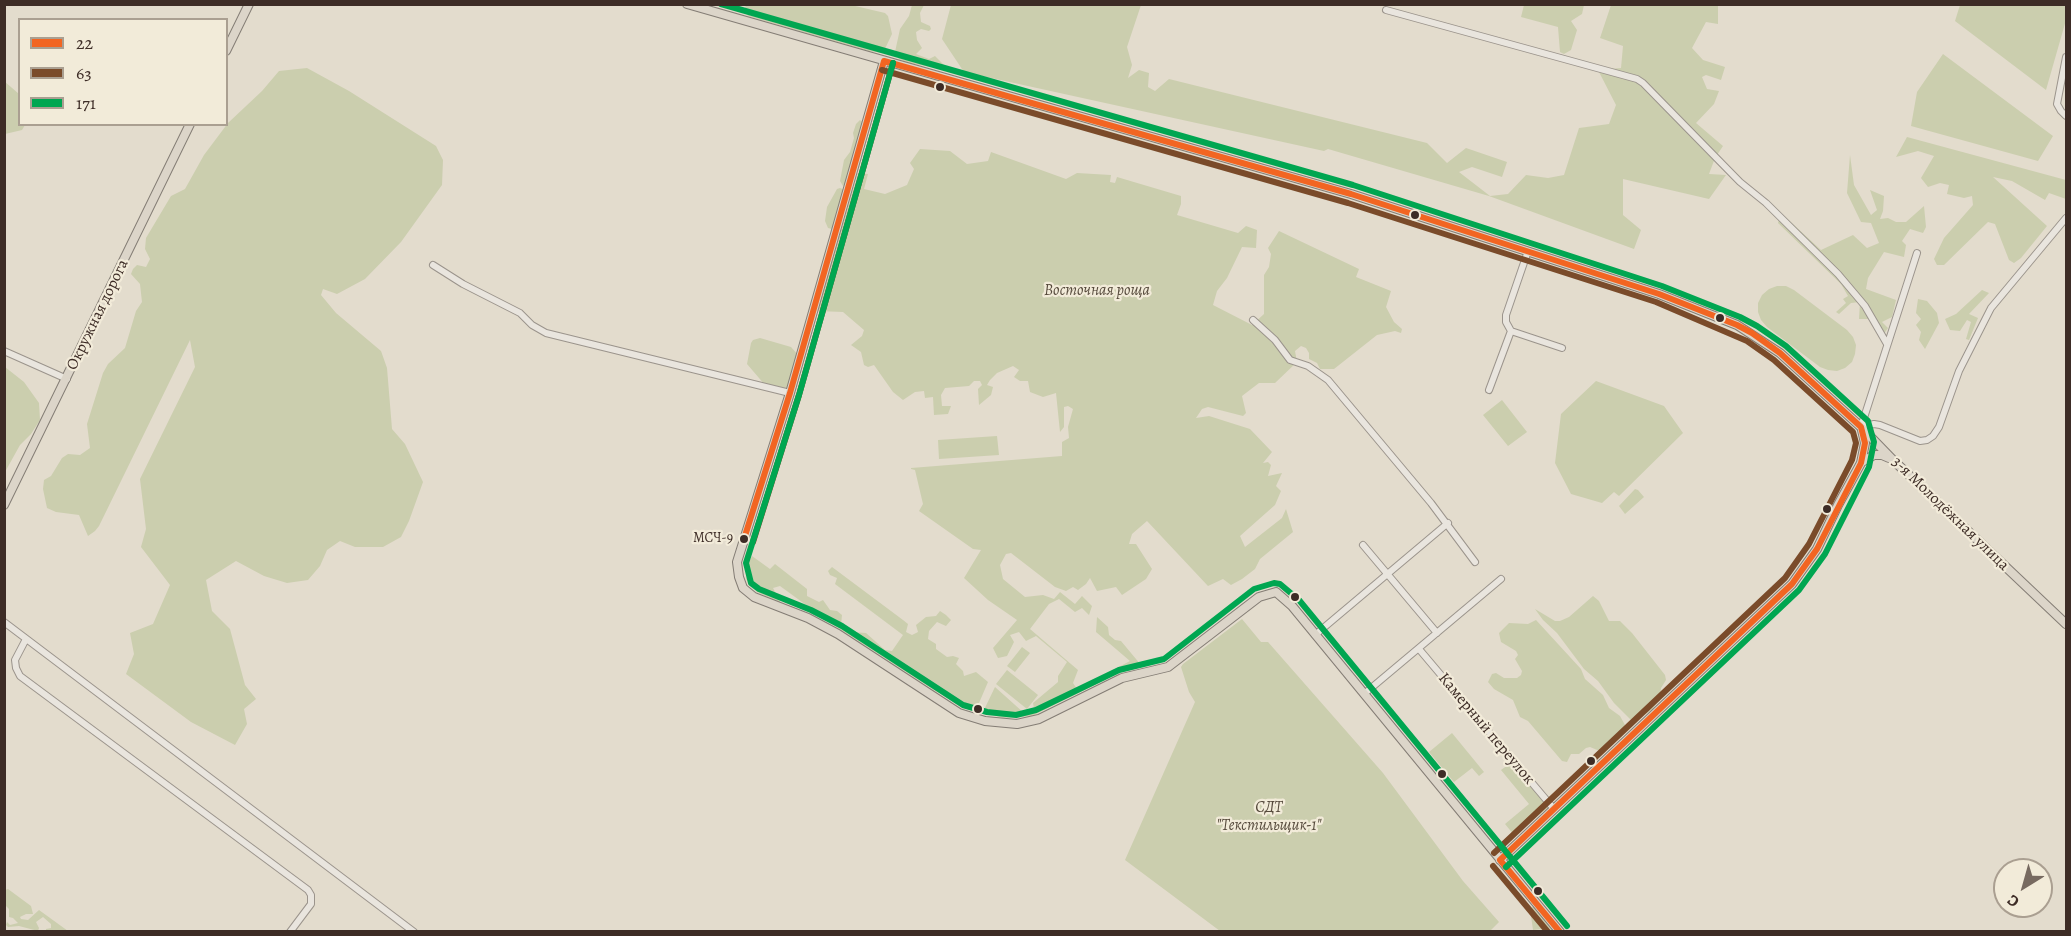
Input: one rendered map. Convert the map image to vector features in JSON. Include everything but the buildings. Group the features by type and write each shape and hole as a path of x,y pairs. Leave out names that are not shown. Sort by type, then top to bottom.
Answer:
{"main road":[{"path":"228,47 249,4"},
{"name":"3-я Молодёжная улица","path":"687,4 1351,194 1659,294 1737,325 1780,353 1861,426 1893,460 2067,624"},
{"path":"884,61 790,393 737,562 743,588 754,597 808,618 838,634 959,713 977,720 1005,724 1027,723 1122,678 1168,667 1259,597 1276,592 1286,599 1560,932"},
{"name":"Окружная дорога","path":"4,505 189,126"},
{"path":"1500,860 1792,584 1817,549 1861,463 1866,443 1861,426"},
{"path":"1861,463 1874,454 1893,460"}],"street":[{"path":"1386,10 1626,76 1643,83 1740,182 1766,203 1838,274 1865,306 1887,344"},
{"path":"2067,57 2057,104 2067,116"},
{"path":"1917,253 1861,426 1880,425 1920,441 1933,436 1939,427 1959,372 1991,308 2067,218"},
{"path":"1528,251 1506,315 1506,322 1511,331 1562,348"},
{"path":"433,265 463,284 520,313 532,325 546,333 790,393"},
{"path":"1253,320 1275,340 1290,360 1308,366 1328,381 1448,523 1474,562"},
{"path":"1489,390 1511,331"},
{"path":"4,351 67,379"},
{"path":"1315,635 1448,523"},
{"path":"1363,545 1437,633"},
{"path":"1364,694 1501,579"},
{"path":"4,622 414,932"},
{"path":"26,639 15,660 20,676 308,890 311,895 311,904 290,932"},
{"name":"Камерный переулок","path":"1419,649 1554,809"}],"green space":[{"path":"746,5 851,5 885,13 888,16 892,34 883,53 868,51 748,16 744,11"},
{"path":"912,5 924,5 920,13 921,22 930,26 931,29 929,31 921,29 916,32 917,40 922,48 916,54 929,59 935,56 944,65 943,69 908,63 899,59 895,52 900,29 909,16"},
{"path":"951,5 1141,5 1127,47 1132,65 1128,78 1139,70 1149,73 1148,87 1155,91 1169,79 1427,143 1447,163 1466,148 1507,162 1502,177 1472,167 1459,172 1490,196 1508,194 1526,175 1548,178 1564,175 1579,128 1609,124 1616,105 1598,70 1621,68 1623,46 1600,38 1611,5 1718,5 1718,24 1706,22 1692,48 1703,60 1725,67 1721,80 1706,75 1702,77 1707,89 1719,91 1714,104 1696,123 1723,146 1709,174 1726,175 1709,199 1623,179 1623,215 1641,230 1634,249 1489,196 1328,149 1324,151 964,72 942,39"},
{"path":"1524,5 1584,5 1582,14 1571,21 1577,30 1571,50 1564,54 1560,52 1558,27 1521,17"},
{"path":"1960,5 2066,5 2066,20 2046,90 1955,21"},
{"path":"1943,54 2053,136 2038,161 1911,126 1917,92"},
{"path":"307,68 349,91 436,146 443,160 442,185 401,242 365,279 337,294 323,289 321,295 336,313 381,351 387,368 392,429 405,444 423,482 401,537 383,547 355,547 340,541 327,550 320,566 308,580 287,583 264,576 236,561 206,580 212,611 230,629 245,685 256,699 244,709 247,724 235,745 191,722 126,674 134,654 130,633 153,624 170,585 141,547 146,529 140,479 195,367 190,340 95,531 88,536 79,515 56,512 47,508 43,489 44,480 51,476 62,458 68,454 80,455 90,448 87,424 103,373 108,364 125,348 136,311 142,302 140,284 131,274 137,265 146,267 150,259 145,249 146,238 171,196 185,189 204,155 228,123 262,91 279,71"},
{"path":"4,81 18,93 18,126 24,126 22,130 5,134"},
{"path":"860,120 863,122 860,147 850,165 846,184 843,186 840,181 844,160 850,152 853,133"},
{"path":"1907,137 2066,180 2066,199 2049,193 2045,200 2012,181 1993,177 2047,226 2021,258 2014,263 2009,260 1995,224 1988,222 1944,265 1937,265 1934,259 1944,238 1973,205 1972,196 1964,198 1947,194 1949,185 1940,183 1928,187 1921,178 1934,156 1918,151 1896,157"},
{"name":"Восточная роща","path":"920,149 950,151 967,164 988,161 991,152 1066,179 1077,173 1111,175 1110,182 1115,183 1117,177 1181,196 1177,215 1238,233 1246,226 1257,230 1256,248 1242,247 1227,278 1217,291 1213,305 1252,325 1264,314 1264,275 1269,267 1271,254 1268,248 1279,231 1359,269 1356,277 1391,291 1386,307 1394,322 1402,329 1401,333 1395,331 1377,335 1334,369 1320,369 1317,363 1309,359 1306,348 1301,346 1295,351 1297,362 1275,383 1259,383 1242,396 1246,413 1243,416 1208,407 1202,409 1196,418 1209,416 1250,429 1272,452 1263,463 1268,462 1271,465 1268,476 1282,473 1276,486 1281,491 1275,505 1240,536 1245,547 1282,518 1286,509 1293,532 1260,559 1255,569 1242,579 1231,585 1223,579 1208,586 1147,521 1132,534 1129,544 1136,544 1152,569 1146,579 1122,595 1116,587 1097,591 1090,578 1078,590 1073,587 1066,591 1055,587 1011,553 1006,554 1000,565 1003,579 1025,597 1043,595 1054,599 1060,592 1075,604 1082,596 1092,606 1089,615 1082,608 1075,612 1059,599 1049,604 1030,629 1078,670 1073,683 1077,689 1130,661 1096,632 1097,617 1108,627 1109,635 1121,641 1141,665 1121,672 1032,716 1003,718 983,712 995,687 1024,713 1034,708 1033,703 1058,682 1058,676 1067,662 1036,636 1026,641 1019,632 1010,635 1014,642 1007,656 998,658 993,648 1017,620 988,600 964,578 981,550 973,549 919,511 923,504 915,470 911,468 1062,456 1062,442 1069,438 1068,427 1073,409 1068,406 1064,407 1064,427 1060,432 1056,393 1043,397 1030,392 1028,381 1020,381 1014,377 1019,370 1013,366 997,373 990,380 987,385 993,387 991,395 979,405 978,389 982,385 980,381 974,381 969,386 945,388 941,395 942,406 951,406 948,414 934,415 933,397 925,398 924,391 915,392 903,400 893,392 874,365 868,367 864,365 861,352 851,345 862,336 864,330 843,312 817,311 858,173 868,174 864,189 885,194 907,185 914,169 910,163"},
{"path":"1850,155 1854,185 1871,215 1877,210 1870,190 1884,196 1880,219 1888,218 1896,222 1906,222 1924,206 1926,227 1923,233 1910,229 1902,241 1906,245 1904,257 1884,252 1868,278 1866,289 1896,300 1892,317 1882,322 1888,328 1881,338 1873,319 1859,319 1860,302 1851,303 1839,314 1836,312 1846,303 1843,299 1848,296 1841,284 1778,223 1781,213 1821,250 1853,235 1867,248 1879,243 1871,223 1861,222 1847,193"},
{"path":"837,189 845,190 837,220 832,229 828,228 825,221 827,207"},
{"path":"1777,286 1786,286 1794,290 1847,330 1856,345 1852,362 1837,371 1820,367 1767,327 1758,312 1758,303 1762,295"},
{"path":"1982,290 1989,293 1969,314 1978,318 1969,340 1966,339 1971,322 1967,320 1960,331 1950,330 1945,319 1956,314"},
{"path":"1918,299 1927,301 1937,313 1939,323 1925,349 1919,340 1921,332 1916,325 1921,319 1916,313"},
{"path":"760,338 791,347 799,356 787,390 765,385 747,364 751,343"},
{"path":"5,367 24,382 39,403 40,420 20,445 5,472"},
{"path":"1596,381 1664,406 1683,433 1619,496 1614,492 1602,503 1571,494 1555,463 1561,414"},
{"path":"1502,400 1527,432 1508,446 1483,415"},
{"path":"997,436 999,455 939,459 938,440"},
{"path":"1635,489 1644,497 1625,514 1619,506"},
{"path":"752,556 770,569 775,564 807,589 807,596 819,602 823,600 830,610 842,615 841,625 851,632 866,633 885,650 892,651 903,635 835,584 837,578 830,575 828,571 832,567 908,624 906,632 912,635 918,632 916,625 926,617 936,616 940,611 946,615 951,620 946,626 937,622 929,631 928,639 936,644 936,649 947,657 959,658 956,664 963,671 964,676 976,672 988,682 976,710 937,692 835,626 780,586 773,588 781,603 757,592 746,579 747,566"},
{"path":"1593,596 1599,601 1609,621 1620,621 1665,675 1666,680 1661,688 1660,698 1652,710 1633,722 1614,703 1598,681 1584,669 1557,633 1535,609 1555,621 1560,621 1569,617"},
{"name":"СДТ \"Текстильщик-1\"","path":"1242,619 1261,642 1268,642 1383,773 1463,881 1499,922 1490,931 1220,931 1125,860 1195,702 1189,692 1181,667"},
{"path":"1536,620 1581,669 1585,679 1603,695 1609,708 1620,716 1625,725 1620,738 1602,752 1590,747 1579,754 1571,754 1567,762 1562,761 1528,721 1520,717 1513,700 1494,689 1488,682 1492,674 1496,673 1504,678 1517,678 1521,675 1522,671 1515,659 1518,655 1516,651 1501,642 1499,633 1509,623 1528,624"},
{"path":"1022,647 1030,653 1015,672 1007,666"},
{"path":"1007,670 1038,695 1027,709 996,684"},
{"path":"1452,733 1484,772 1479,776 1472,768 1454,782 1429,752"},
{"path":"1512,762 1550,806 1514,835 1505,824 1529,804 1501,770"},
{"path":"8,889 31,906 33,914 26,914 20,917 21,919 28,920 39,910 68,931 46,931 51,928 51,924 43,917 36,922 38,931 19,926 8,927 7,922 10,925 18,923 9,917 9,909 5,905 5,890"},
{"path":"1534,906 1543,916 1541,919 1544,917 1555,931 1533,931 1552,928 1533,930 1530,909"}],"transit line":[{"name":"171","path":"721,4 1353,185 1662,286 1757,326 1786,346 1868,421 1874,442 1869,467 1825,554 1799,590 1506,867"},
{"name":"22","path":"884,61 1351,194 1659,294 1752,333 1780,353 1861,427 1865,443 1861,463 1817,549 1792,584 1500,860"},
{"name":"22","path":"744,539 790,393 884,61"},
{"name":"63","path":"753,542 799,395 893,63"},
{"name":"171","path":"893,63 799,395 746,563 751,583 759,589 811,610 842,626 963,705 987,712 1016,715 1036,710 1119,670 1164,659 1254,589 1274,583 1280,584 1299,600 1567,926"},
{"name":"63","path":"882,70 1348,203 1656,302 1747,341 1774,360 1853,432 1856,443 1852,460 1809,544 1785,578 1494,853"},
{"name":"22","path":"1500,860 1560,932"},
{"name":"63","path":"1493,866 1548,932"}],"place":[{"name":"МСЧ-9","path":"744,539"}]}
